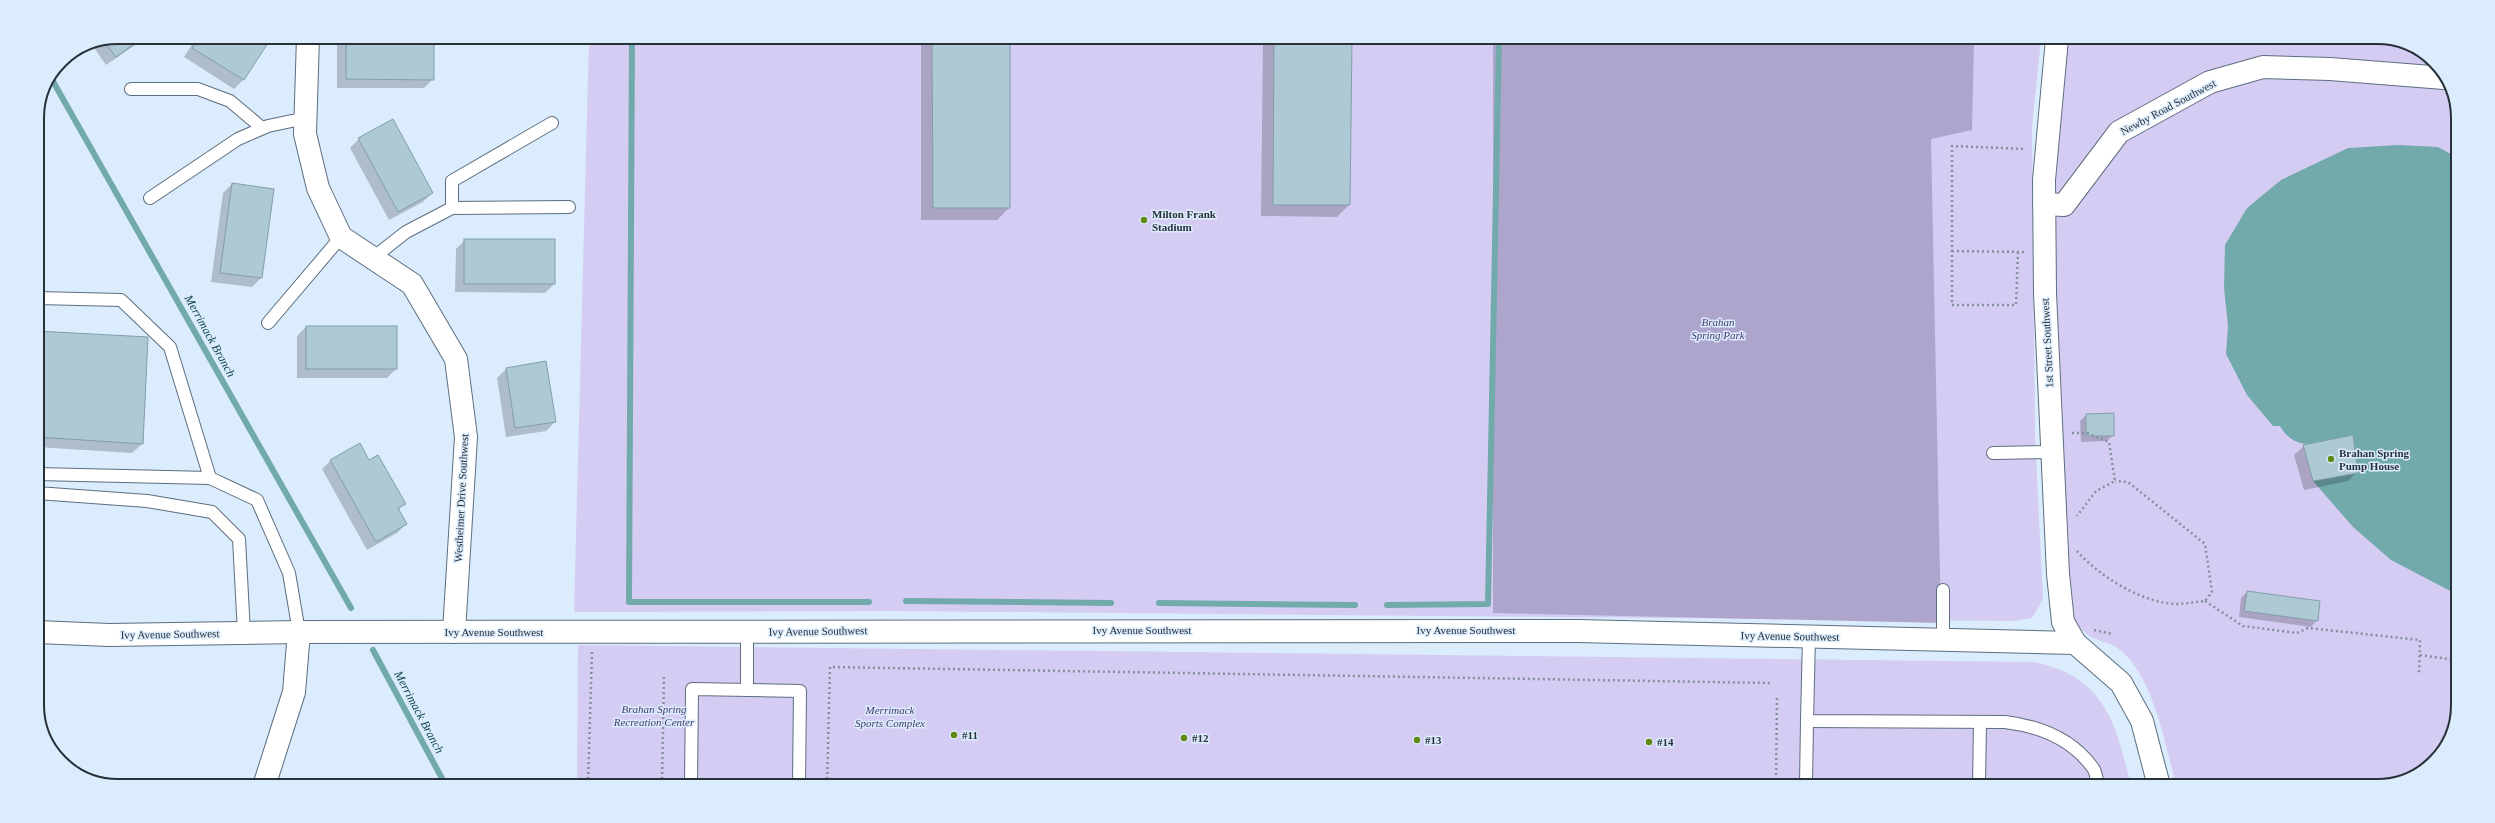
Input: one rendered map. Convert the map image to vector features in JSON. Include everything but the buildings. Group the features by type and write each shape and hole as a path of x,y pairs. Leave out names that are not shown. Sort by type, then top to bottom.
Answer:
{"street":[{"path":"308,44 305,134 318,188 341,237"},
{"name":"1st Street Southwest","path":"2057,44 2047,150 2044,204 2045,252 2058,574 2063,622 2075,643"},
{"name":"Newby Road Southwest","path":"2044,204 2064,205 2119,132 2210,82 2263,67 2330,68 2439,78"},
{"name":"Westheimer Drive Southwest","path":"341,237 412,284 456,360 466,437 454,632"},
{"name":"Ivy Avenue Southwest","path":"44,632 109,635 299,632 1420,630 1578,631 2075,643"},
{"path":"266,779 294,692 299,632"},
{"path":"2075,643 2121,683 2142,721 2157,779"}],"lane":[{"path":"131,89 198,89 230,101 262,128"},
{"path":"150,198 238,140 262,128 306,118"},
{"path":"452,208 452,181 552,123"},
{"path":"373,258 406,232 452,208 569,206"},
{"path":"268,323 341,237"},
{"path":"44,298 121,300 170,347 210,478"},
{"path":"1993,453 2052,442"},
{"path":"44,474 210,478 257,500 289,573 299,632"},
{"path":"44,494 147,501 212,512 239,539 244,633"},
{"path":"1943,590 1943,640"},
{"path":"747,632 747,690"},
{"path":"1806,779 1808,636"},
{"path":"691,779 692,689 800,691 799,779"},
{"path":"1807,721 1980,722 2029,725 2054,735 2075,750 2094,769 2096,779"},
{"path":"1979,779 1980,722"}],"path":[{"path":"2018,252 2016,305 1952,305 1952,146 2047,150"},
{"path":"1952,251 2045,252"},
{"path":"2052,442 2087,433 2109,442 2115,481"},
{"path":"2076,518 2096,491 2115,481 2128,482 2205,544 2212,592 2205,601"},
{"path":"2076,550 2089,564 2120,585 2142,596 2179,604 2205,601 2243,626 2297,633 2308,628 2420,640 2419,673"},
{"path":"588,779 592,647"},
{"path":"2420,655 2451,659"},
{"path":"827,779 830,667 1771,682"},
{"path":"662,779 664,675"},
{"path":"1776,779 1777,697"}],"green space":[{"name":"Brahan Spring Park","path":"589,44 2040,44 2032,127 2035,435 2043,599 2032,618 2012,621 891,611 574,612"},
{"path":"1493,44 1974,44 1972,130 1931,139 1941,623 1493,613"},
{"path":"2065,44 2378,44 2397,47 2418,56 2433,69 2439,77 2448,98 2451,113 2451,706 2448,725 2439,746 2433,754 2414,769 2392,778 2382,779 2174,779 2163,732 2149,693 2141,676 2131,661 2117,647 2089,636 2083,631 2075,620 2064,593 2054,334 2056,130"},
{"name":"Brahan Spring Recreation Center","path":"578,645 2033,662 2057,669 2077,678 2092,691 2103,706 2112,723 2129,779 577,779"}],"shaded area":[{"path":"2398,145 2438,147 2451,154 2451,591 2391,560 2353,527 2313,481 2358,473 2353,435 2322,443 2303,444 2295,441 2287,435 2280,426 2273,426 2247,395 2226,354 2228,326 2224,288 2225,245 2247,208 2281,180 2348,148"}],"waterway":[{"path":"632,44 629,602 869,602"},
{"path":"1387,605 1488,604 1499,44"},
{"name":"Merrimack Branch","path":"53,82 351,608"},
{"path":"906,601 1111,603"},
{"path":"1159,603 1355,605"},
{"name":"Merrimack Branch","path":"373,650 442,779"}],"place":[{"name":"Milton Frank Stadium","path":"1144,220"},
{"name":"Brahan Spring Pump House","path":"2331,459"},
{"name":"#11","path":"954,735"},
{"name":"#12","path":"1184,738"},
{"name":"#13","path":"1417,740"},
{"name":"#14","path":"1649,742"}],"park label":[{"name":"Merrimack Sports Complex","path":"890,716"}]}
